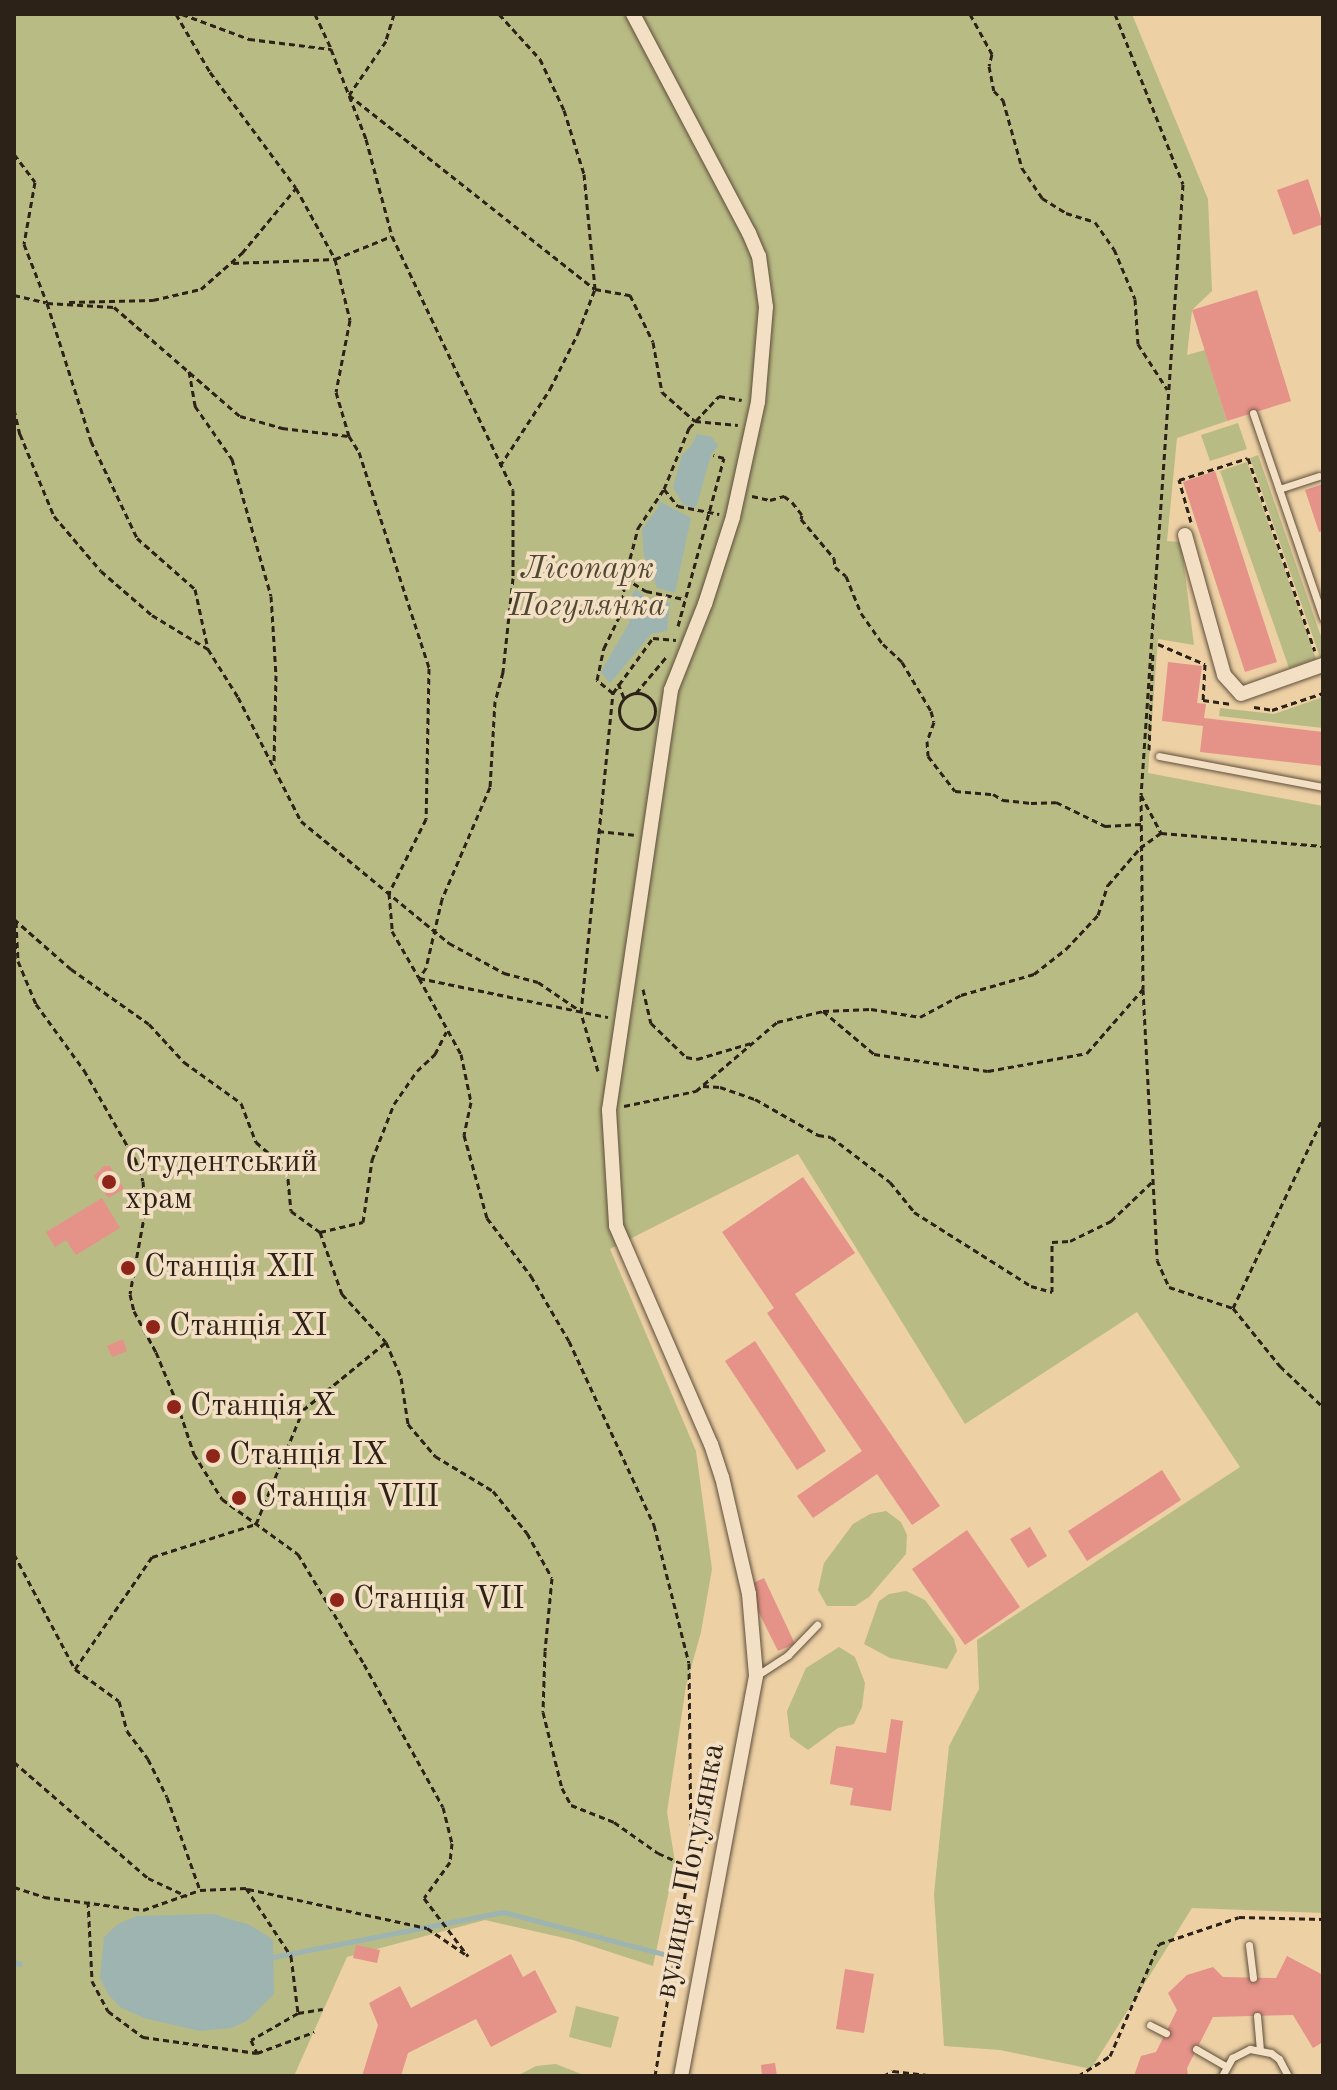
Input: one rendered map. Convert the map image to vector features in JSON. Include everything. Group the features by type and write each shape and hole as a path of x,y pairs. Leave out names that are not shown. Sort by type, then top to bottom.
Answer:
{"street":[{"name":"вулиця Погулянка","path":"633,14 759,256 766,307 758,402 733,517 705,604 681,640 671,690 647,836 632,970 609,1110 616,1226 711,1444 722,1477 749,1594 756,1676 681,2076"},
{"path":"1188,531 1224,675 1241,694 1322,665"}],"lane":[{"path":"1253,413 1322,615"},
{"path":"1279,489 1319,476"},
{"path":"1159,756 1323,787"},
{"path":"756,1676 788,1655 817,1625"},
{"path":"1249,1945 1253,1978"},
{"path":"1257,2016 1260,2050"},
{"path":"1150,2025 1166,2033"},
{"path":"1196,2049 1226,2066"},
{"path":"1222,2076 1226,2066 1241,2052 1260,2050 1279,2059 1288,2076"}],"path":[{"path":"176,14 210,72 296,188 335,259 350,320 336,392 349,436 359,452 429,668 424,737 426,819 389,893 392,931 461,1054 471,1102 464,1135 487,1218 531,1276 569,1341 654,1525 689,1663 691,1857 655,2076"},
{"path":"182,14 249,39 331,49"},
{"path":"315,14 366,139 392,236 513,490 513,578 503,672 495,701 490,787 442,899 426,968 419,978"},
{"path":"349,95 386,41 394,14"},
{"path":"499,14 540,59 564,110 584,174 595,289 578,333 550,389 500,466"},
{"path":"970,14 992,54 989,66 994,91 1003,100 1022,168 1042,198 1066,213 1095,222 1114,249 1135,299 1138,344 1169,391"},
{"path":"1115,14 1183,184 1141,795 1143,989 1157,1260 1169,1287 1233,1308 1280,1366 1323,1407"},
{"path":"349,95 595,289 630,295 653,342 662,392 695,421 724,421 752,428"},
{"path":"14,154 35,182 24,244 47,303 91,441 137,538 195,589 208,649 274,765 301,821 434,932 487,965 538,982 562,995 581,1013"},
{"path":"47,303 153,300 201,289 232,263 296,188"},
{"path":"232,263 335,259 392,236"},
{"path":"14,295 47,303 114,307 155,346 188,369 240,416 282,428 349,436"},
{"path":"188,369 195,406 232,459 271,596 276,675 274,765"},
{"path":"613,693 597,680 604,648 622,611 625,578 638,528 664,489 695,421 719,396 758,402"},
{"path":"14,409 20,434 54,516 101,571 152,615 208,649"},
{"path":"601,1082 581,1013 613,693 653,638 681,640 686,600 724,458 713,455"},
{"path":"1188,531 1179,480 1248,458 1322,665"},
{"path":"664,489 678,506 733,517"},
{"path":"739,489 757,499 784,496 792,502 802,515 801,519 834,558 835,567 846,576 861,613 883,644 902,662 931,711 934,722 927,741 928,756 955,791 993,794 1003,800 1056,802 1105,826 1141,824"},
{"path":"625,578 646,591 705,604"},
{"path":"1152,641 1147,749 1159,756"},
{"path":"624,699 636,693 669,654"},
{"path":"618,683 624,699 621,718 637,729 645,727 655,716 655,707 644,694 636,693"},
{"path":"1141,795 1161,833"},
{"path":"598,831 647,836"},
{"path":"609,1110 696,1091 777,1022 823,1011 871,1009 920,1017 961,995 1034,974 1066,949 1098,915 1108,885 1140,848 1161,833 1323,846"},
{"path":"15,921 71,969 149,1024 184,1062 241,1103 256,1142 287,1169 291,1211 320,1232 342,1294 386,1342 401,1378 408,1424 435,1456 493,1491 527,1533 552,1578 543,1712 562,1788 571,1805 614,1822 658,1853 689,1867"},
{"path":"14,1887 44,1897 143,1910 200,1890 246,1888 427,1928 468,1956 424,1898 450,1862 452,1843 443,1807 364,1664 298,1554 222,1499 194,1454 156,1352 134,1311 130,1294 145,1212 143,1181 135,1159 84,1070 36,1004 18,961 15,921"},
{"path":"632,970 644,975 646,1011 651,1023 686,1057 697,1059 753,1043"},
{"path":"419,978 623,1019"},
{"path":"823,1011 874,1054 988,1071 1087,1053 1143,989"},
{"path":"320,1232 363,1222 372,1160 394,1104 417,1071 435,1054 446,1032"},
{"path":"703,1086 720,1087 755,1099 818,1135 831,1137 890,1182 914,1212 1031,1286 1052,1292 1052,1242 1070,1241 1111,1221 1152,1182"},
{"path":"1233,1308 1323,1118"},
{"path":"75,1669 152,1557 256,1524 303,1410 386,1342"},
{"path":"14,1554 75,1669 119,1701 127,1731 148,1759 167,1797 200,1890"},
{"path":"14,1762 148,1878 187,1896"},
{"path":"691,1857 711,1838"},
{"path":"246,1888 291,1956 298,2013"},
{"path":"88,1901 92,1981 108,2011 143,2037 257,2053 314,2032"},
{"path":"1078,2076 1110,2056 1159,1944 1239,1917 1323,1919"},
{"path":"257,2053 251,2040 298,2013 323,2009"},
{"path":"883,2076 893,2071 936,2076"}],"green space":[{"name":"Лісопарк Погулянка","path":"14,14 1132,14 1208,199 1212,291 1192,310 1187,355 1205,350 1227,421 1177,438 1167,541 1181,542 1194,645 1158,639 1148,773 1323,806 1323,1913 1192,1908 1091,2069 1000,2050 944,2046 934,1894 949,1746 979,1689 977,1640 1240,1467 1137,1312 965,1424 798,1154 610,1249 696,1451 712,1569 701,1632 686,1686 667,1812 675,1862 653,1966 573,1940 485,1920 347,1957 294,2076 14,2076"},
{"path":"1238,423 1247,449 1210,461 1201,435"},
{"path":"1258,455 1323,642 1321,660 1250,458"},
{"path":"1247,462 1316,659 1289,668 1220,471"},
{"path":"1323,697 1323,728 1219,716 1220,708 1274,714"},
{"path":"886,1511 901,1522 907,1535 906,1554 869,1597 855,1606 827,1606 818,1590 824,1563 853,1524 870,1514"},
{"path":"906,1591 925,1600 954,1639 957,1651 947,1669 890,1658 864,1644 879,1601 889,1594"},
{"path":"839,1647 855,1657 865,1683 862,1707 854,1724 838,1728 808,1750 790,1737 787,1711 806,1668"},
{"path":"576,2006 619,2017 611,2048 569,2037"},
{"path":"556,2064 586,2076 517,2076 536,2066"}],"water":[{"path":"697,434 712,437 718,446 711,455 696,508 683,505 673,487 682,455"},
{"path":"659,501 691,518 675,593 657,588 649,562 644,557 642,529 658,508"},
{"path":"636,589 646,598 670,603 667,631 651,634 610,683 601,672 630,621 626,604"},
{"path":"213,1914 250,1925 273,1940 274,1994 247,2021 231,2028 200,2031 144,2018 120,2007 108,1994 100,1978 104,1937 118,1924 137,1916"}],"building":[{"path":"1308,179 1323,224 1293,235 1277,190"},
{"path":"1257,290 1291,401 1227,421 1192,310"},
{"path":"1215,471 1277,662 1245,672 1183,482"},
{"path":"1323,484 1323,531 1319,532 1305,490"},
{"path":"1168,662 1202,666 1197,703 1206,704 1204,718 1323,732 1323,766 1200,752 1203,726 1162,721"},
{"name":"Студентський храм","path":"104,1166 110,1166 124,1189 108,1198 94,1176"},
{"path":"803,1177 855,1253 795,1294 940,1506 912,1525 877,1474 813,1518 797,1496 862,1451 767,1313 774,1308 722,1232"},
{"path":"102,1198 120,1228 76,1255 66,1240 55,1247 46,1232"},
{"path":"123,1339 127,1351 112,1357 107,1346"},
{"path":"755,1341 826,1451 797,1470 725,1361"},
{"path":"1162,1470 1181,1500 1087,1561 1068,1531"},
{"path":"1030,1527 1047,1556 1028,1568 1010,1539"},
{"path":"967,1530 1020,1607 965,1645 912,1569"},
{"path":"764,1578 795,1644 778,1651 754,1603 753,1583"},
{"path":"891,1719 903,1721 891,1811 850,1805 853,1788 830,1784 836,1746 886,1753"},
{"path":"356,1945 380,1950 377,1963 353,1958"},
{"path":"511,1954 523,1977 535,1970 557,2012 491,2047 476,2019 408,2053 401,2076 362,2076 378,2025 369,2003 400,1986 411,2008"},
{"path":"1287,1956 1323,1975 1323,2042 1313,2048 1293,2015 1213,2017 1187,2068 1188,2076 1134,2076 1141,2056 1156,2052 1177,2010 1168,1993 1187,1975 1213,1967 1223,1977 1276,1978"},
{"path":"845,1969 874,1974 864,2033 836,2029"},
{"path":"775,2063 777,2076 762,2076 761,2065"}],"waterway":[{"path":"268,1958 503,1912 682,1959"},
{"path":"14,1962 20,1964"}],"place":[{"name":"Студентський храм","path":"109,1182"},
{"name":"Cтанція XII","path":"128,1268"},
{"name":"Cтанція XI","path":"153,1327"},
{"name":"Cтанція X","path":"174,1407"},
{"name":"Cтанція IX","path":"213,1456"},
{"name":"Cтанція VIII","path":"239,1498"},
{"name":"Станція VII","path":"337,1600"}]}
